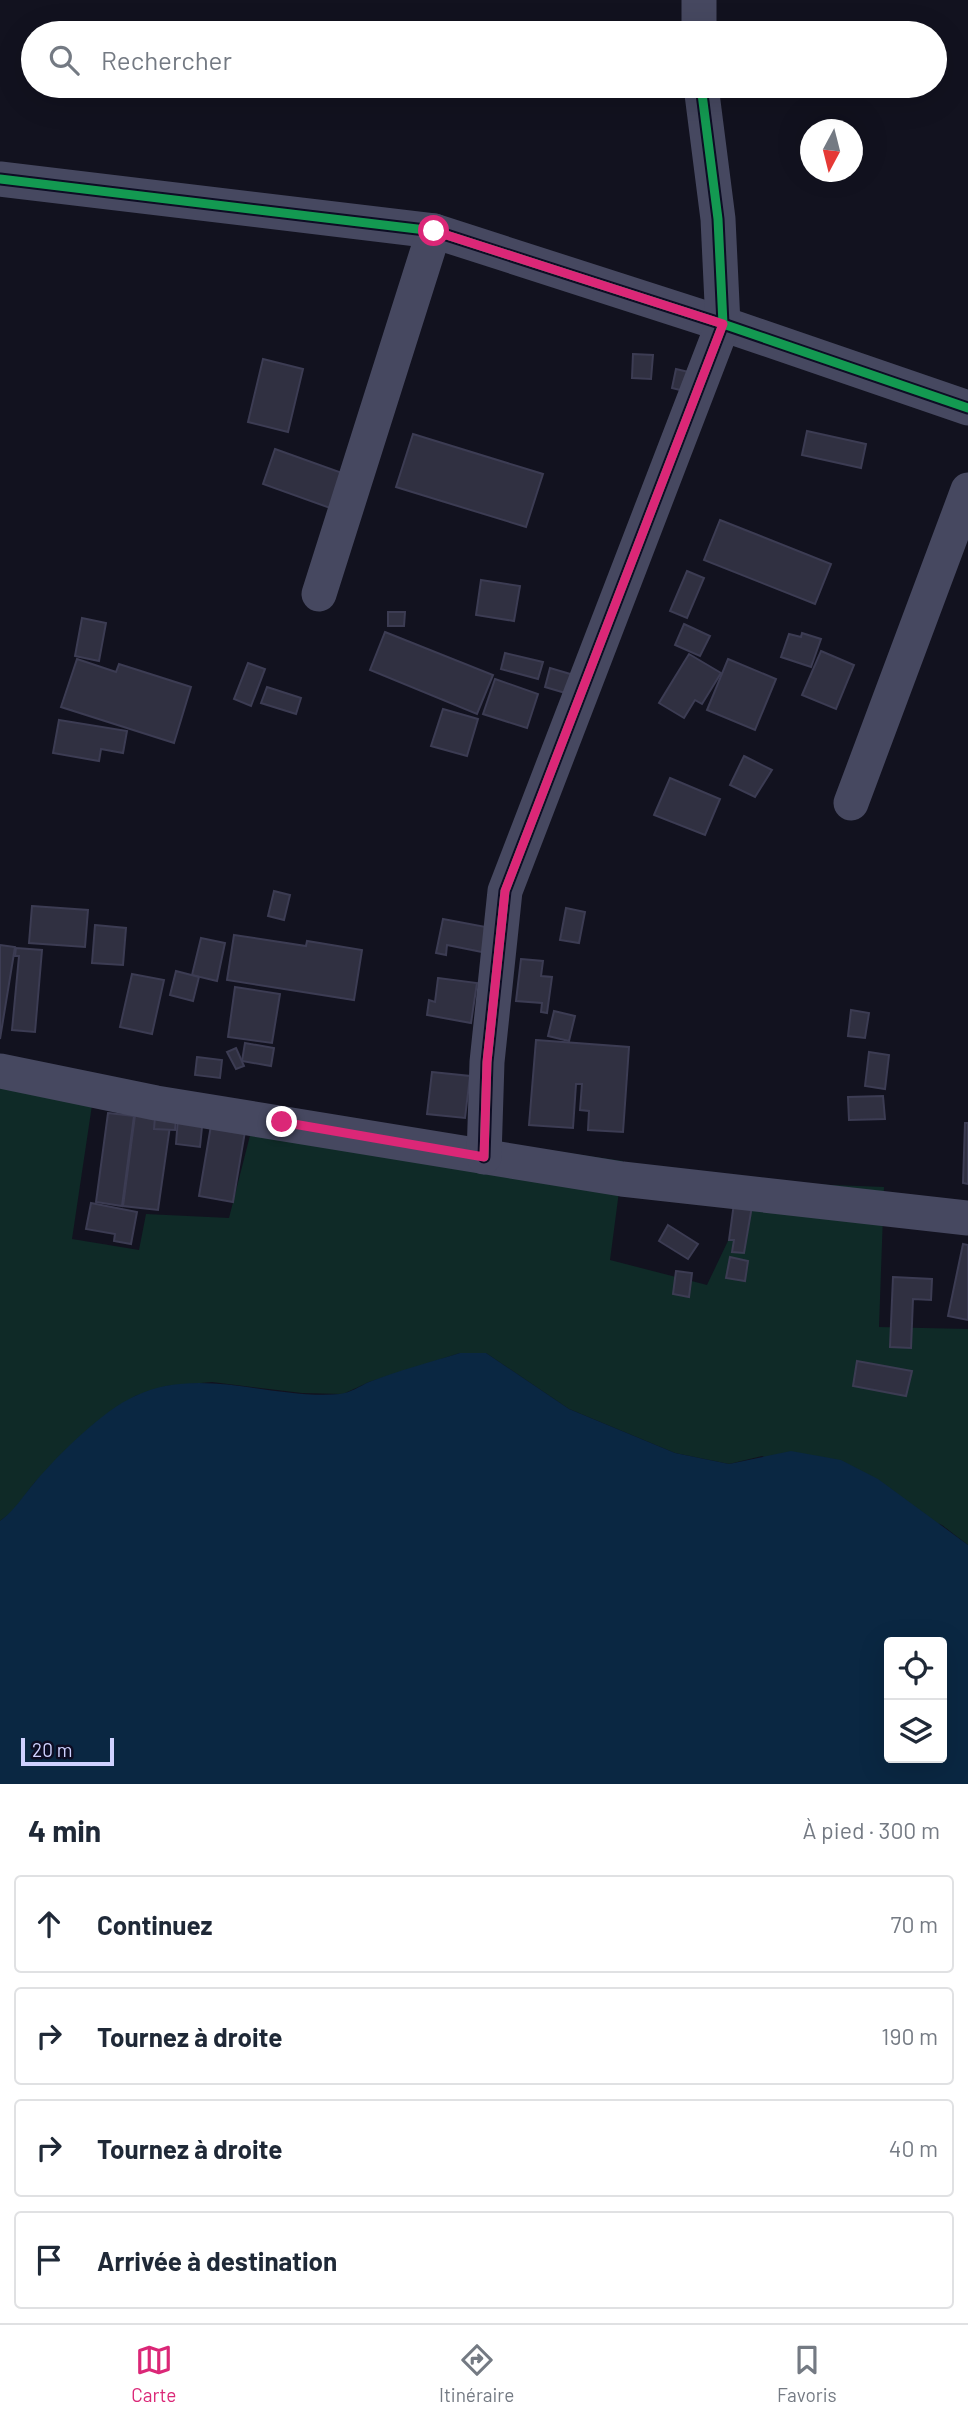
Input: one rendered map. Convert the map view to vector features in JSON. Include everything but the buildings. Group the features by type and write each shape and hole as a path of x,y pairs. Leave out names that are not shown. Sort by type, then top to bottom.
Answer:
{"street":[{"path":"699,0 699,21"},
{"path":"484,1157 487,1062 505,891 723,324 718,219 703,98"},
{"path":"0,178 434,231 723,324 968,408"},
{"path":"319,594 434,231"},
{"path":"851,803 968,490"},
{"path":"0,1071 156,1102 622,1180 968,1218"}],"green space":[{"path":"0,1065 95,1085 72,1239 139,1250 146,1214 229,1218 257,1108 623,1161 610,1260 707,1285 756,1182 884,1187 879,1327 968,1329 968,1545 942,1525 762,1456 729,1464 675,1453 569,1409 486,1353 460,1353 369,1382 343,1394 302,1393 212,1382 167,1386 135,1396 72,1446 35,1482 13,1511 0,1521"}],"water":[{"path":"460,1353 486,1353 569,1409 675,1453 729,1464 791,1451 841,1460 878,1479 968,1545 968,1784 0,1784 0,1521 15,1508 68,1446 122,1403 160,1387 211,1383 314,1395 340,1394 380,1378"}],"cycle path":[{"path":"484,1157 487,1062 505,891 723,324 718,219 703,98"},
{"path":"0,179 434,231 723,324 968,408"}],"route":[{"path":"282,1122 484,1157 487,1062 505,891 723,324 434,231"}]}
